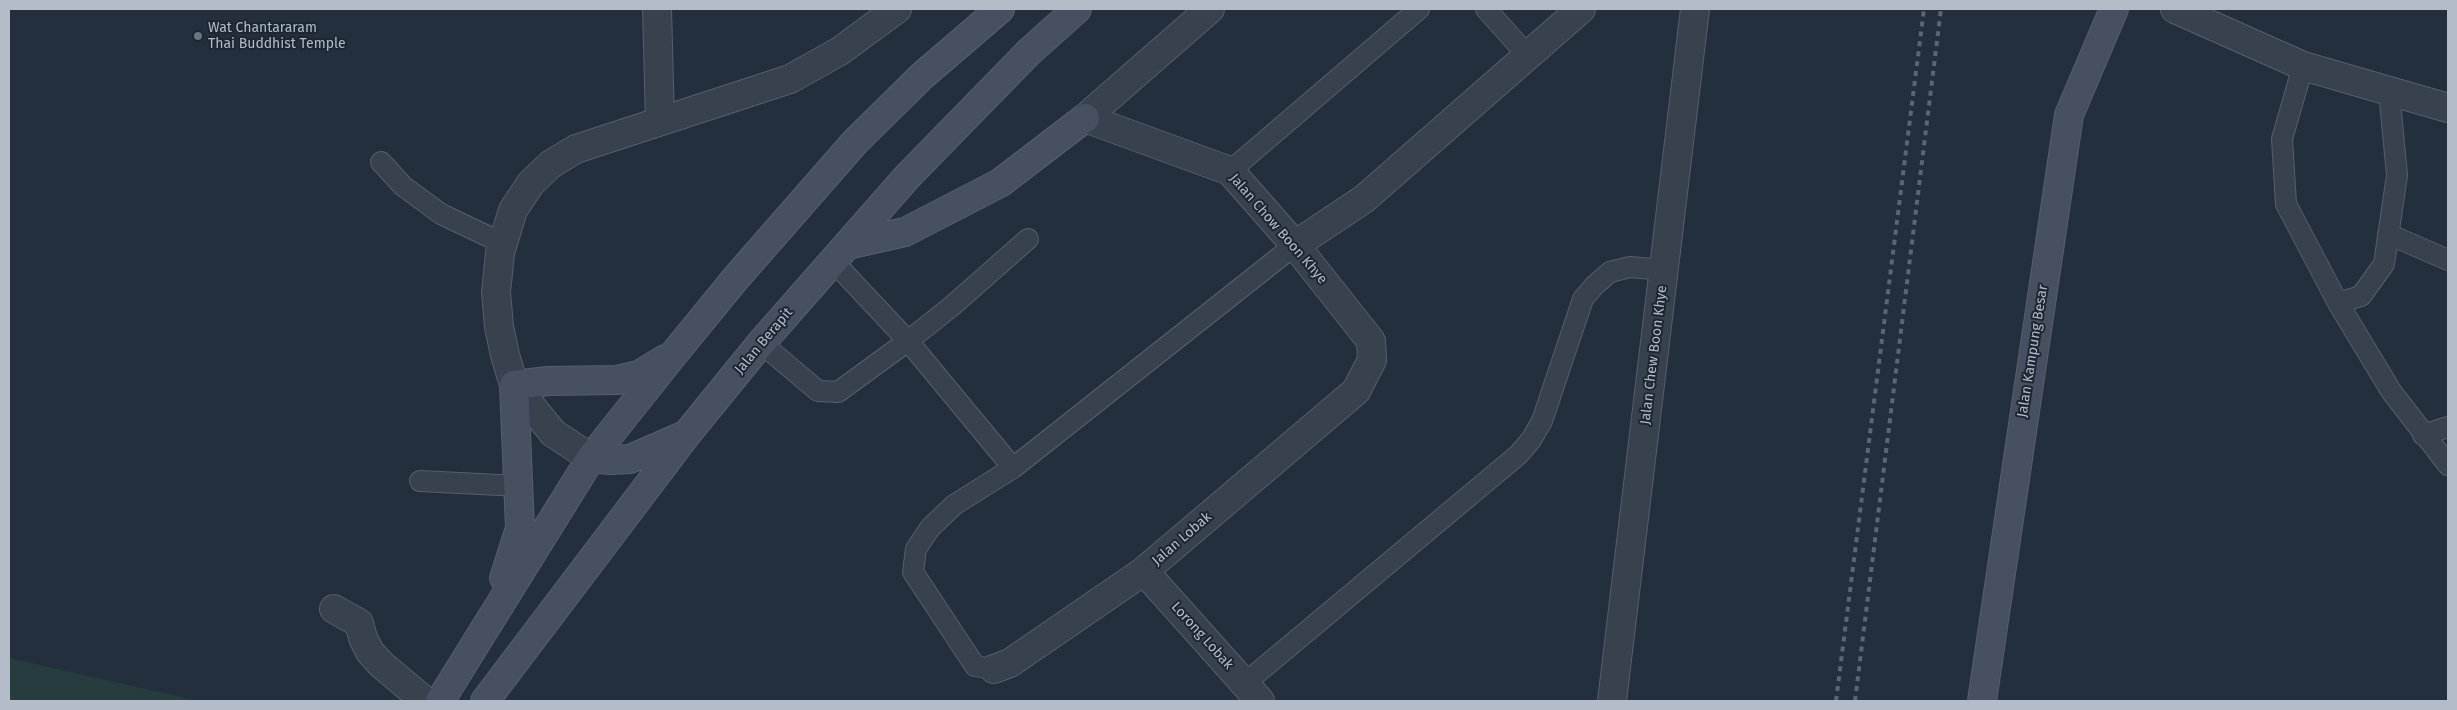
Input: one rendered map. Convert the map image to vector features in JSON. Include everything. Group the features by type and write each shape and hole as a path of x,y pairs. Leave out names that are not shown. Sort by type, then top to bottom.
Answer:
{"main road":[{"path":"440,701 591,458 673,355 736,278 855,142 922,76 1000,9"},
{"name":"Jalan Berapit","path":"485,701 687,434 761,343 907,177 1029,52 1077,9"},
{"name":"Jalan Kampung Besar","path":"1982,701 2069,115 2114,9"},
{"path":"840,253 905,232 1000,183 1085,118"},
{"path":"492,616 520,528 514,385 548,381 617,380 639,375 673,355"},
{"path":"591,458 610,460 630,459 687,434"}],"street":[{"path":"657,9 660,122"},
{"path":"591,458 553,433 514,385 499,327 496,292 502,243 513,210 531,183 551,164 576,149 790,79 840,51 897,9"},
{"path":"1085,118 1210,9"},
{"path":"1295,245 1364,199 1581,9"},
{"name":"Jalan Chew Boon Khye","path":"1612,701 1695,9"},
{"path":"2175,9 2303,66 2448,108"},
{"name":"Jalan Chow Boon Khye","path":"1085,118 1230,171 1295,245 1371,341 1372,360 1356,390"},
{"name":"Jalan Lobak","path":"994,669 1010,663 1144,571 1356,390"},
{"name":"Lorong Lobak","path":"1144,571 1252,692"},
{"path":"334,609 359,623 363,638 370,652 382,665 425,701"}],"lane":[{"path":"1230,171 1419,9"},
{"path":"1486,9 1528,56"},
{"path":"2303,66 2282,139 2286,204 2338,303 2391,391 2422,435 2448,465"},
{"path":"2338,303 2361,296 2384,264 2397,175 2389,92"},
{"path":"381,162 403,186 441,214 502,243"},
{"path":"2388,234 2448,260"},
{"path":"761,343 818,391 838,392 952,306 1028,238"},
{"path":"994,669 975,666 913,572 916,549 930,528 954,505 1013,468 1295,245"},
{"path":"840,253 908,341 1013,468"},
{"path":"1252,692 1531,440 1542,421 1584,299 1594,286 1610,272 1630,267 1664,270"},
{"path":"2422,435 2448,427"},
{"path":"420,481 519,486"}],"green space":[{"path":"9,658 199,701 9,701"}],"railway":[{"path":"1836,701 1924,9"},
{"path":"1855,701 1941,9"}],"place":[{"name":"Wat Chantararam Thai Buddhist Temple","path":"198,36"}]}
